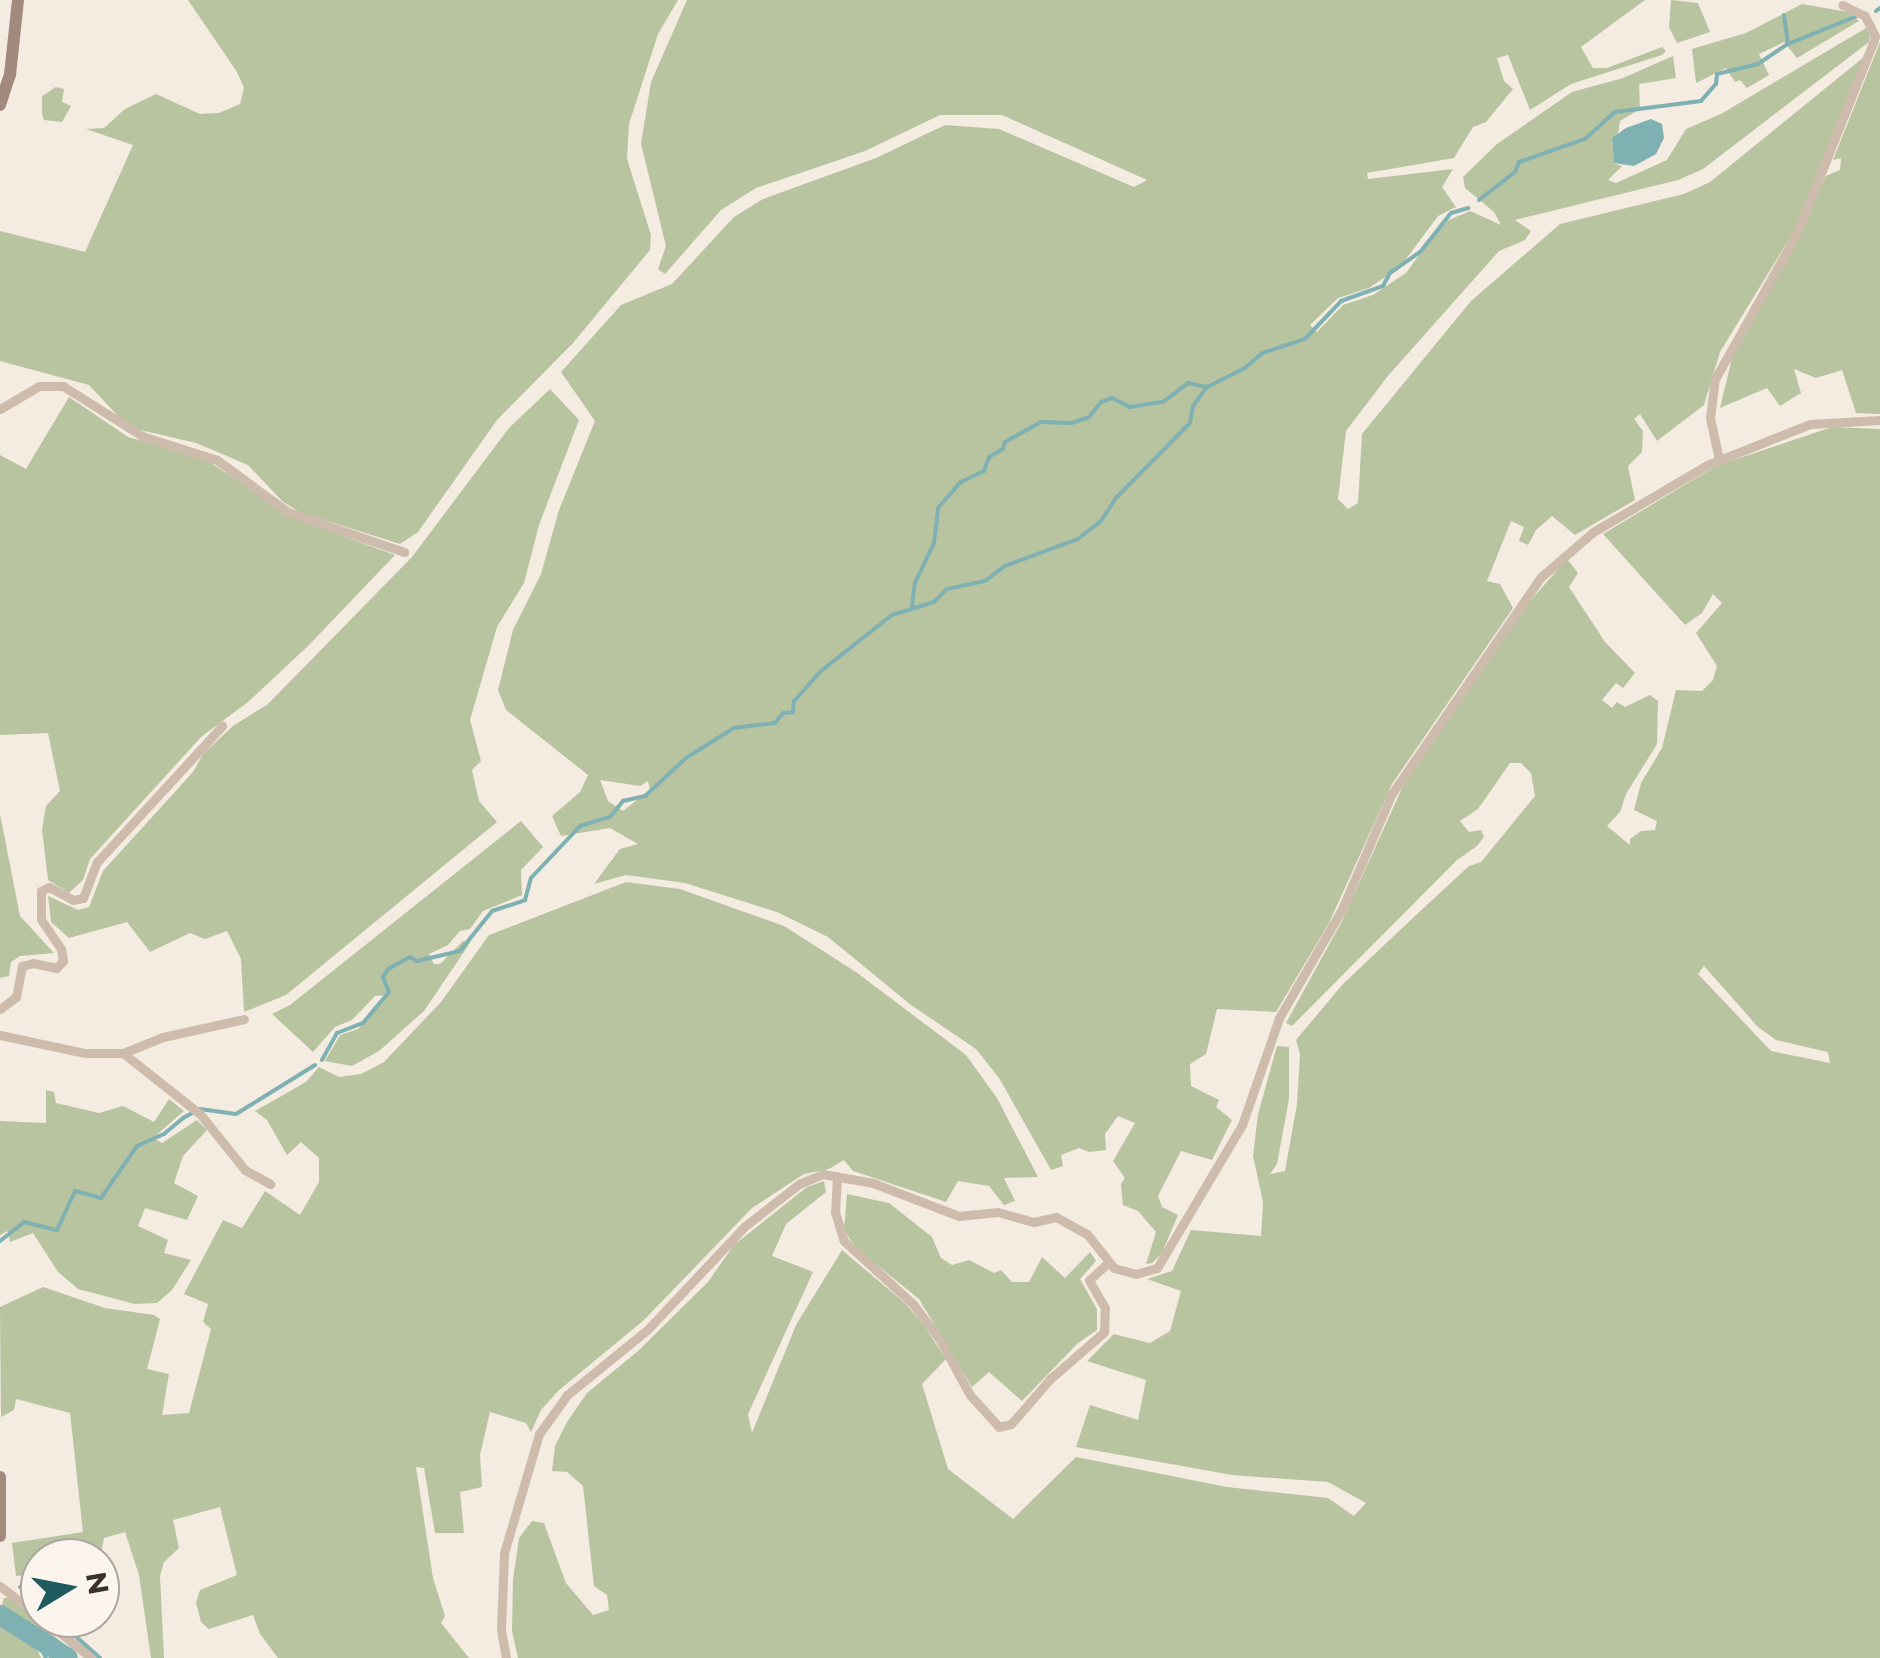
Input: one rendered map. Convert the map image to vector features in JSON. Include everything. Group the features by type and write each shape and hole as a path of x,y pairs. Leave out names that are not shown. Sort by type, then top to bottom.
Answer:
{"main road":[{"path":"0,104 10,75 18,0"},
{"path":"0,1476 0,1536"}],"street":[{"path":"1719,459 1710,418 1715,379 1798,230 1875,36 1868,20 1855,8 1842,5"},
{"path":"0,409 39,386 63,386 142,436 217,460 288,512 404,552"},
{"path":"506,1658 501,1629 504,1553 539,1434 551,1412 647,1330 762,1211 812,1178 837,1176 874,1183 959,1216 998,1212 1034,1222 1056,1216 1087,1234 1107,1264 1136,1274 1164,1262 1191,1208 1242,1125 1278,1018 1342,909 1390,795 1550,567 1590,534 1719,459 1810,424 1880,420"},
{"path":"0,1010 16,997 22,966 33,963 56,968 63,961 62,949 41,919 41,891 49,887 73,900 83,898 97,862 222,726"},
{"path":"0,1035 85,1053 123,1053 162,1037 244,1019"},
{"path":"123,1053 196,1111 245,1170 270,1184"},
{"path":"837,1176 835,1212 844,1241 913,1304 940,1340 970,1395 999,1426 1010,1424 1050,1379 1104,1332 1104,1308 1089,1280 1107,1264"},
{"path":"0,1586 20,1601"},
{"path":"67,1638 91,1658"}],"green space":[{"path":"188,0 678,0 658,34 629,124 627,159 651,235 650,250 573,343 497,420 418,532 400,544 299,512 282,501 248,465 196,443 140,430 118,416 89,385 0,361 0,231 85,252 133,145 86,129 104,128 125,109 156,94 200,114 219,113 240,104 244,88 237,72"},
{"path":"687,0 1645,0 1581,47 1593,68 1607,68 1662,47 1666,51 1662,55 1571,84 1530,110 1508,55 1497,58 1504,81 1513,89 1486,122 1473,127 1454,158 1367,173 1368,179 1453,169 1442,187 1456,207 1438,216 1400,267 1369,288 1338,298 1310,325 1317,332 1343,305 1373,295 1406,273 1442,223 1470,211 1501,225 1494,212 1465,188 1463,177 1497,144 1572,92 1623,78 1673,56 1676,78 1639,84 1640,109 1620,121 1618,134 1612,139 1614,163 1622,166 1608,180 1616,183 1667,160 1686,129 1721,114 1866,28 1870,35 1869,42 1703,169 1678,180 1515,220 1531,231 1525,240 1499,251 1387,377 1346,431 1338,499 1348,509 1358,503 1362,434 1471,301 1560,224 1684,194 1710,182 1864,57 1796,228 1720,352 1704,405 1657,441 1640,414 1634,419 1643,431 1642,452 1628,466 1635,500 1575,535 1552,516 1536,530 1528,545 1519,541 1524,527 1511,521 1487,581 1500,584 1513,608 1392,784 1329,923 1276,1012 1217,1009 1206,1054 1190,1064 1191,1086 1219,1100 1216,1107 1232,1120 1212,1160 1181,1151 1158,1196 1162,1207 1178,1215 1162,1253 1152,1263 1146,1264 1156,1232 1138,1211 1123,1205 1121,1184 1125,1178 1113,1161 1135,1123 1118,1116 1105,1134 1106,1150 1089,1152 1079,1148 1061,1155 1063,1166 1051,1170 999,1078 976,1049 911,1005 828,937 777,912 685,883 626,875 594,884 620,849 638,844 610,828 561,836 552,816 580,792 588,775 506,710 498,690 513,630 541,574 559,510 595,421 561,372 621,305 672,284 734,217 763,199 876,158 945,125 999,129 1134,187 1147,180 1002,115 940,115 865,151 756,188 721,210 665,274 658,269 666,246 641,144 651,82","holes":["600,780 640,786 648,781 650,790 623,811 608,801"]},
{"path":"1671,0 1698,3 1710,32 1677,43 1669,27"},
{"path":"1802,4 1848,12 1859,21 1797,58 1784,42 1759,54 1769,75 1747,88 1740,80 1735,82 1726,68 1696,83 1692,49 1746,33"},
{"path":"1880,42 1880,414 1856,413 1842,370 1816,378 1794,369 1801,393 1780,406 1767,388 1720,408 1734,350 1797,240 1826,176 1840,170 1841,158 1833,160"},
{"path":"56,87 64,89 62,102 71,106 62,122 44,120 42,114 42,96"},
{"path":"550,389 579,420 539,525 524,583 497,627 470,720 481,761 472,770 479,801 497,822 286,995 244,1012 241,959 227,931 205,939 190,933 150,952 127,922 69,938 51,922 48,896 78,910 89,907 103,871 193,772 203,754 233,726 268,704 412,557 509,428"},
{"path":"69,397 128,437 205,459 294,518 395,555 309,645 248,702 201,737 90,859 83,880 69,893 48,880 42,829 46,806 60,791 48,733 0,735 0,455 26,469"},
{"path":"1832,427 1880,429 1880,1658 518,1658 512,1631 513,1580 519,1538 532,1521 544,1523 566,1583 593,1615 609,1610 607,1595 594,1586 583,1486 567,1472 552,1471 555,1446 567,1422 587,1393 638,1351 708,1282 734,1245 807,1187 824,1181 826,1192 786,1224 772,1256 813,1272 748,1414 752,1433 796,1325 842,1250 906,1304 946,1359 922,1384 948,1469 1013,1519 1076,1457 1227,1487 1328,1498 1354,1516 1366,1503 1328,1482 1232,1475 1076,1447 1090,1405 1138,1420 1146,1380 1087,1361 1114,1334 1150,1343 1170,1331 1181,1291 1147,1279 1172,1271 1191,1230 1261,1236 1263,1202 1253,1156 1258,1114 1277,1046 1289,1047 1289,1099 1277,1164 1270,1174 1285,1171 1297,1104 1300,1054 1296,1040 1342,985 1469,866 1481,862 1535,796 1531,773 1521,763 1510,763 1478,809 1460,821 1469,832 1481,830 1484,837 1477,846 1457,860 1292,1026 1286,1023 1342,921 1402,788 1517,616 1567,559 1578,573 1569,587 1605,642 1635,673 1623,688 1616,683 1602,700 1612,708 1617,702 1625,707 1650,695 1658,701 1657,744 1626,794 1620,812 1607,826 1630,845 1630,839 1641,831 1655,830 1657,821 1634,810 1641,783 1662,748 1676,690 1702,691 1713,680 1717,666 1696,633 1722,603 1713,594 1702,613 1685,625 1603,534 1716,466","holes":["1704,966 1758,1027 1776,1040 1828,1052 1830,1063 1771,1051 1698,974"]},
{"path":"0,814 20,916 54,953 20,956 11,962 9,976 0,978"},
{"path":"521,821 543,847 521,870 522,895 483,911 470,929 460,931 448,945 429,954 434,964 440,964 463,941 470,943 424,1011 379,1051 352,1066 325,1061 340,1035 358,1029 387,995 375,996 352,1020 335,1027 313,1052 272,1014 290,1005"},
{"path":"626,882 680,889 784,926 856,972 966,1055 997,1098 1038,1177 1004,1178 1015,1201 1004,1205 989,1186 958,1181 946,1202 853,1171 844,1160 829,1169 804,1174 752,1208 644,1320 558,1391 541,1410 531,1432 526,1423 490,1412 480,1455 482,1487 460,1492 464,1533 435,1533 424,1468 416,1467 433,1578 445,1616 441,1623 469,1658 278,1658 260,1634 253,1615 209,1629 201,1622 196,1603 200,1590 237,1575 220,1507 173,1520 179,1548 164,1562 160,1576 164,1658 151,1658 139,1575 125,1532 104,1538 44,1538 83,1532 70,1413 16,1399 14,1410 1,1417 0,1307 43,1287 105,1308 154,1315 160,1319 147,1369 169,1374 162,1415 189,1413 211,1329 203,1322 208,1304 184,1294 223,1220 242,1228 265,1191 300,1215 319,1182 319,1158 301,1142 287,1155 267,1120 255,1111 306,1082 319,1067 339,1077 361,1074 384,1062 441,1002 489,935"},
{"path":"46,1090 54,1092 56,1103 99,1113 123,1106 154,1122 169,1099 184,1111 153,1138 162,1143 197,1120 207,1130 183,1156 174,1183 198,1196 187,1220 145,1208 138,1226 168,1240 164,1253 191,1260 172,1290 157,1303 135,1304 78,1289 58,1272 33,1233 10,1242 8,1231 0,1235 0,1121 46,1123"},
{"path":"847,1194 889,1203 932,1237 941,1258 952,1265 969,1260 994,1273 1001,1270 1012,1282 1029,1282 1042,1257 1065,1278 1090,1252 1096,1261 1080,1279 1097,1309 1097,1330 1078,1343 1022,1401 989,1372 972,1387 919,1299 856,1248 844,1230"},
{"path":"20,1542 20,1576 16,1576 12,1543"},
{"path":"4,1598 10,1598 20,1607 20,1621 1,1609"},
{"path":"6,1622 20,1631 20,1638 33,1640 41,1658 0,1658 0,1623"},
{"path":"48,1638 57,1638 80,1658"}],"water":[{"path":"1651,119 1662,124 1664,138 1656,154 1634,166 1614,163 1612,138"}],"waterway":[{"path":"1876,11 1880,8"},
{"path":"1784,15 1788,44"},
{"path":"1479,200 1515,172 1519,162 1585,139 1615,112 1701,101 1716,84 1717,74 1758,64 1788,44 1857,16"},
{"path":"322,1060 337,1033 363,1023 389,992 383,977 388,969 410,957 417,961 460,951 492,911 525,900 531,878 580,826 610,817 623,801 645,796 686,758 734,728 775,723 783,713 793,712 794,701 821,671 892,615 934,602 947,589 985,581 1005,566 1078,539 1101,521 1116,498 1190,423 1193,406 1207,387 1245,368 1262,353 1305,339 1341,301 1383,286 1390,273 1421,251 1451,213 1468,208"},
{"path":"912,606 915,583 934,543 938,508 961,482 984,471 989,457 1003,449 1005,442 1041,422 1072,423 1089,417 1101,402 1112,398 1130,407 1163,402 1188,383 1207,387"},
{"path":"0,1241 24,1222 57,1230 75,1191 101,1198 137,1146 164,1134 200,1109 236,1114 315,1065"},
{"path":"0,1615 68,1658"},
{"path":"37,1638 46,1658"},
{"path":"78,1638 100,1658"}]}
